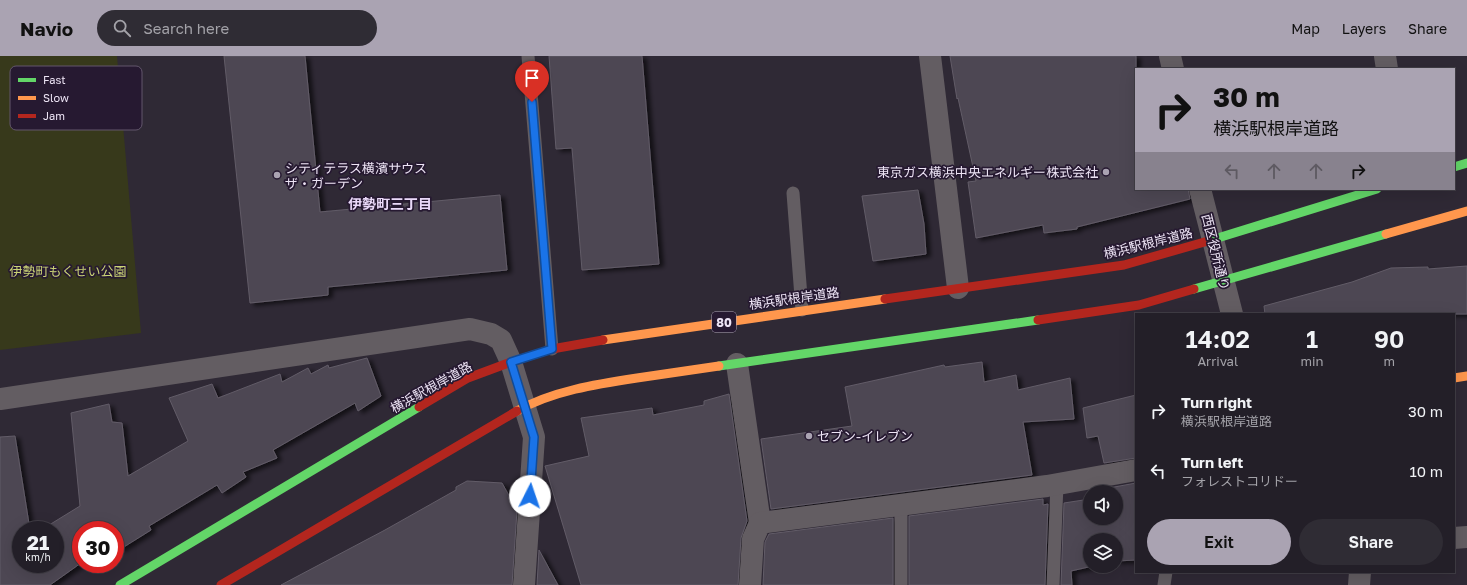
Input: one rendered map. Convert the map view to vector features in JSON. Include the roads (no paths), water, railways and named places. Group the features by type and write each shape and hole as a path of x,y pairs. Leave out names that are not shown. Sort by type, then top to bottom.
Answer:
{"main road":[{"path":"1455,167 1467,163"},
{"name":"横浜駅根岸道路","path":"120,585 468,378 552,349 589,342 802,310 1124,265 1374,190"},
{"path":"221,585 524,406 559,394 591,385 1139,305 1467,211"},
{"path":"1455,378 1467,376"}],"street":[{"path":"930,56 958,288"},
{"path":"1170,56 1173,68"},
{"path":"1385,56 1387,68"},
{"name":"西区役所通り","path":"1200,190 1232,313"},
{"path":"0,399 470,329 491,334 501,340 511,362 534,437 524,585"},
{"path":"737,364 760,524 753,539 750,585"},
{"path":"760,524 1056,484 1135,470"},
{"path":"1455,538 1467,538"},
{"path":"1359,585 1360,573"}],"lane":[{"path":"528,56 552,349"},
{"path":"793,193 802,310"},
{"path":"1053,585 1056,484"},
{"path":"901,505 901,585"},
{"path":"1164,585 1166,573"}],"place":[{"name":"東京ガス横浜中央エネルギー株式会社","path":"1106,172"},
{"name":"シティテラス横濱サウス ザ・ガーデン","path":"277,175"},
{"name":"セブン-イレブン","path":"809,436"}],"district":[{"name":"伊勢町三丁目","path":"390,203"}],"park label":[{"name":"伊勢町もくせい公園","path":"68,271"}]}
